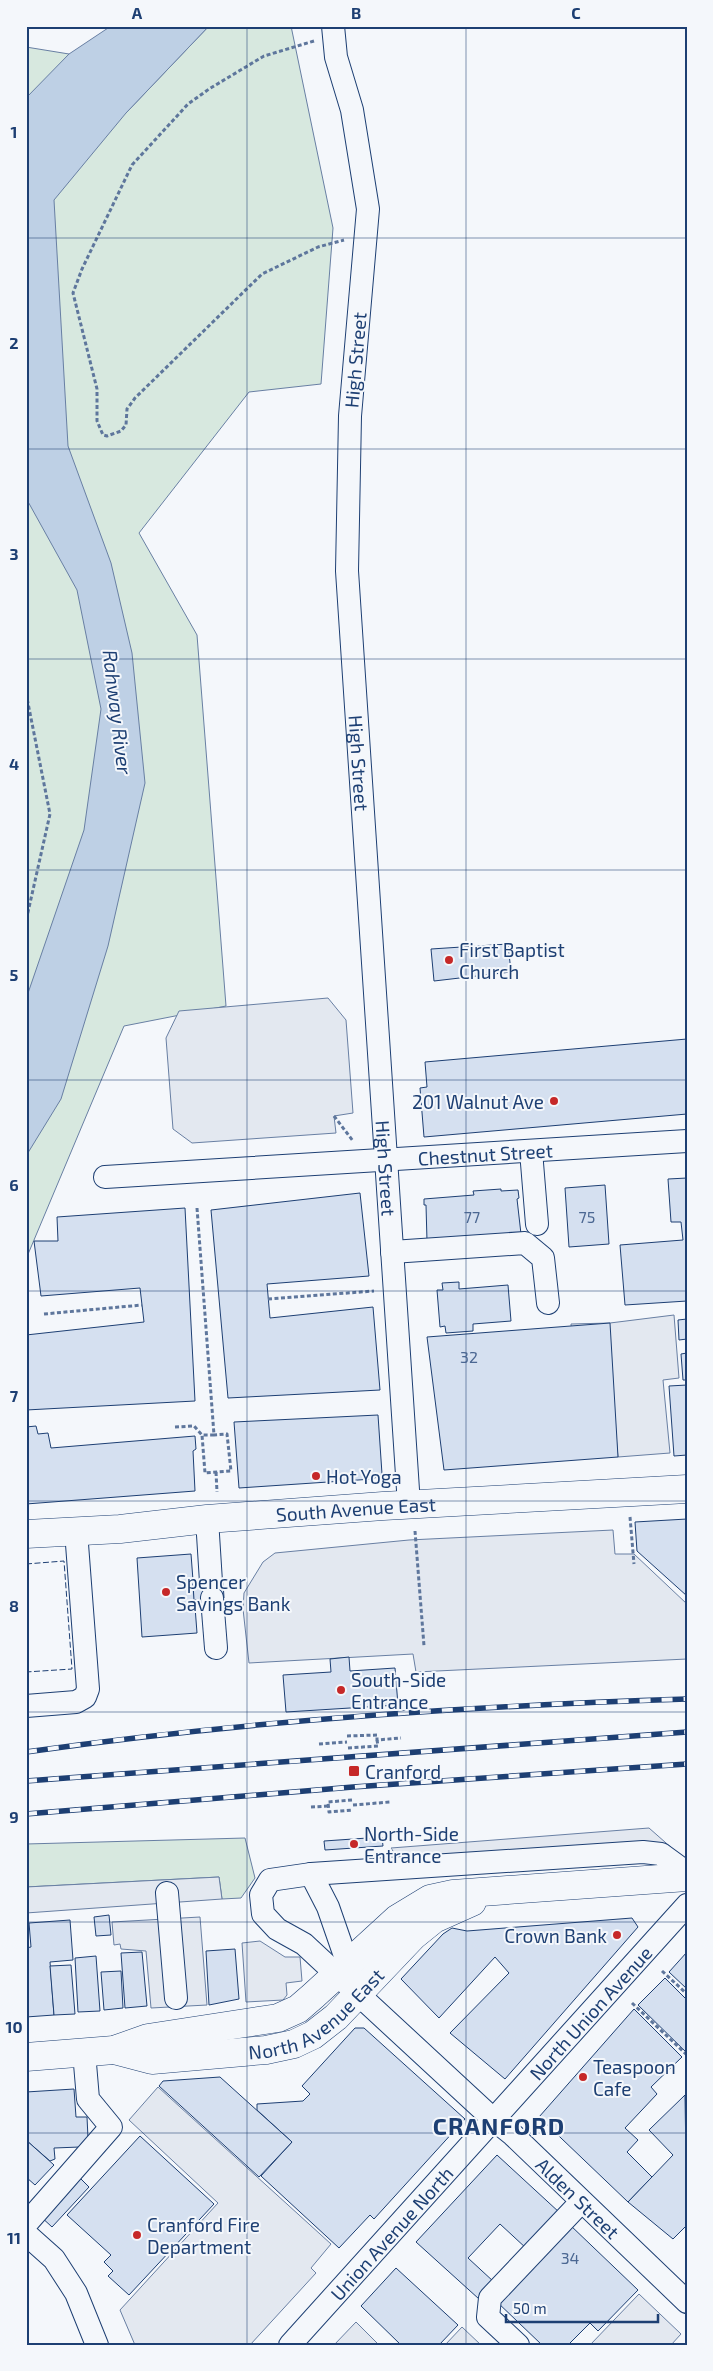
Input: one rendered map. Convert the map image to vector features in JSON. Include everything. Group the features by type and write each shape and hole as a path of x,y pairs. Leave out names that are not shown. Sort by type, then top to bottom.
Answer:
{"main road":[{"name":"South Avenue East","path":"26,1534 120,1529 207,1519 412,1518 687,1489"},
{"name":"North Avenue East","path":"26,2057 114,2050 148,2038 278,2018 298,2009 397,1919 430,1899 453,1894 489,1893 687,1877"},
{"name":"North Avenue East","path":"114,2050 152,2060 266,2050 294,2044 313,2035 336,2017 413,1936 434,1919 489,1893"}],"street":[{"name":"High Street","path":"333,31 336,57 352,110 367,200 366,237 350,416 347,571 392,1252 412,1518"},
{"name":"Chestnut Street","path":"105,1177 687,1141"},
{"path":"531,1151 537,1224"},
{"path":"392,1252 525,1243 543,1258 548,1303"},
{"path":"207,1519 216,1648"},
{"path":"26,1706 76,1702 85,1698 88,1689 76,1531"},
{"path":"342,1970 304,1944 276,1929 263,1914 261,1895 270,1880 311,1874 643,1852 661,1854 687,1872"},
{"name":"Alden Street","path":"311,1874 328,1907 342,1970 358,1994 493,2120 513,2135 687,2302"},
{"path":"167,1893 176,1998"},
{"name":"North Union Avenue","path":"493,2120 687,1905"},
{"path":"26,2224 111,2127 88,2099 84,2052"},
{"name":"Union Avenue North","path":"290,2345 493,2120"},
{"path":"518,2345 488,2317 490,2298 581,2202"},
{"path":"26,2234 54,2258 72,2286 97,2345"}],"path":[{"path":"333,31 273,52 241,68 188,104 132,165 82,269 73,294 97,389 97,421 103,435 107,436 121,431 126,425 127,410 135,398 262,274 318,247 366,237"},
{"path":"26,693 50,814 26,921"},
{"path":"196,1208 214,1435"},
{"path":"268,1299 374,1291"},
{"path":"44,1314 142,1305"},
{"path":"175,1427 194,1426 202,1435 205,1473 231,1471 227,1434 202,1435"},
{"path":"216,1472 218,1492"},
{"path":"630,1517 634,1564"},
{"path":"412,1518 424,1646"},
{"path":"347,1736 377,1735 378,1746 348,1748"},
{"path":"377,1740 401,1738"},
{"path":"319,1744 347,1742"},
{"path":"353,1810 329,1812 328,1802 390,1802"},
{"path":"311,1807 329,1806"},
{"path":"662,1971 687,1994"},
{"path":"632,2003 687,2055"}],"shaded area":[{"path":"209,26 291,26 333,228 321,384 249,392 139,533 197,635 226,1006 124,1026 26,1259 26,47 69,54 126,113"},
{"path":"328,998 346,1020 353,1113 334,1116 336,1133 192,1143 173,1129 166,1038 179,1011"},
{"path":"674,1315 679,1378 663,1380 670,1453 618,1457 612,1396 575,1374 571,1324 610,1323"},
{"path":"613,1530 615,1554 634,1554 687,1604 687,1659 416,1672 413,1654 249,1663 243,1609 244,1593 263,1562 275,1553 409,1540"},
{"path":"649,1828 674,1850 407,1872 391,1848"},
{"path":"245,1838 255,1878 241,1898 222,1899 219,1877 26,1887 26,1844"},
{"path":"219,1877 222,1899 26,1913 26,1887"},
{"path":"200,1917 207,2005 151,2008 146,1951 121,1949 120,1944 114,1945 112,1922"},
{"path":"260,1941 285,1957 300,1957 302,1981 286,1983 287,1995 283,2000 246,2002 242,1943"},
{"path":"158,2087 331,2244 311,2268 316,2273 250,2345 135,2345 120,2310 218,2203 129,2120"},
{"path":"639,2294 681,2334 671,2345 590,2345"},
{"path":"356,2322 379,2345 334,2345"},
{"path":"462,2327 481,2345 445,2345"}],"water":[{"name":"Rahway River","path":"111,26 209,26 126,113 54,200 68,446 111,563 132,653 145,783 108,946 61,1099 26,1156 26,999 84,830 101,709 77,590 26,498 26,98 69,54"}],"building":[{"name":"First Baptist Church","path":"508,944 511,972 434,981 431,949"},
{"name":"201 Walnut Ave","path":"687,1039 687,1114 424,1137 420,1088 427,1087 425,1062"},
{"path":"687,1178 687,1301 625,1305 620,1245 683,1240 681,1222 671,1222 668,1179"},
{"path":"605,1185 609,1244 569,1247 565,1188"},
{"path":"501,1189 501,1191 518,1190 519,1198 517,1199 521,1234 427,1241 426,1205 424,1205 424,1199 474,1195 473,1191"},
{"path":"360,1193 369,1276 267,1284 270,1318 373,1307 380,1390 228,1398 211,1210"},
{"path":"185,1208 195,1401 26,1410 26,1335 144,1322 140,1288 41,1296 34,1241 58,1241 57,1217"},
{"path":"459,1282 459,1289 508,1285 511,1321 473,1324 473,1331 446,1333 445,1326 440,1327 437,1290 443,1290 442,1283"},
{"path":"687,1319 687,1339 679,1340 678,1320"},
{"path":"610,1323 618,1457 444,1470 427,1337"},
{"path":"687,1353 687,1380 683,1380 681,1354"},
{"path":"687,1385 687,1455 674,1456 669,1386"},
{"path":"378,1415 382,1474 373,1479 239,1488 234,1422"},
{"path":"36,1426 38,1434 48,1433 51,1448 195,1436 196,1449 193,1451 195,1491 26,1504 26,1427"},
{"path":"687,1519 687,1596 637,1551 635,1522"},
{"name":"Spencer Savings Bank","path":"191,1554 197,1633 142,1637 137,1558"},
{"path":"223,1582 224,1598 194,1600 193,1584"},
{"name":"South-Side Entrance","path":"349,1657 350,1671 395,1668 398,1705 286,1712 283,1675 331,1672 330,1659"},
{"name":"North-Side Entrance","path":"382,1837 383,1846 325,1850 324,1841"},
{"path":"109,1915 111,1935 96,1936 94,1917"},
{"path":"632,1918 638,1927 505,2079 450,2033 509,1973 495,1957 439,2018 401,1979 443,1934 452,1928 467,1931"},
{"path":"70,1920 73,1960 50,1962 54,2015 26,2017 26,1948 31,1947 29,1923"},
{"path":"235,1949 239,1999 209,2005 206,1951"},
{"path":"142,1952 147,2006 125,2008 121,1953"},
{"path":"687,1952 687,1989 669,1972"},
{"path":"96,1956 100,2011 78,2012 75,1958"},
{"path":"71,1965 75,2014 54,2015 50,1966"},
{"path":"121,1971 123,2008 104,2010 101,1972"},
{"path":"665,1978 687,2000 687,2053 638,2005"},
{"path":"634,2009 682,2057 651,2087 657,2094 625,2128 638,2140 627,2152 652,2177 628,2202 539,2117"},
{"path":"355,2028 364,2028 465,2119 374,2219 370,2215 339,2248 261,2176 292,2142 257,2110 257,2104 303,2101 310,2094 302,2086"},
{"path":"220,2077 292,2142 259,2177 159,2086 163,2081"},
{"path":"74,2089 76,2117 87,2117 88,2138 80,2147 54,2148 55,2159 50,2161 26,2140 26,2092"},
{"path":"685,2095 687,2225 673,2239 628,2202 673,2155 649,2130"},
{"name":"Cranford Fire Department","path":"140,2136 214,2204 129,2295 108,2276 113,2271 104,2262 111,2255 67,2215"},
{"path":"26,2140 54,2165 35,2185 26,2177"},
{"path":"497,2155 560,2213 527,2249 500,2224 468,2258 494,2282 479,2299 416,2242"},
{"path":"77,2175 89,2187 52,2227 39,2215"},
{"path":"569,2224 638,2290 598,2331 590,2323 568,2345 542,2345 495,2300"},
{"path":"396,2268 458,2325 439,2345 401,2345 361,2306"}],"railway":[{"path":"26,1752 108,1741 356,1716 521,1706 687,1699"},
{"path":"26,1781 687,1732"},
{"path":"26,1814 353,1787 687,1764"}],"fence":[{"path":"26,1564 64,1561 72,1669 26,1672"}],"place":[{"name":"First Baptist Church","path":"449,960"},
{"name":"201 Walnut Ave","path":"554,1101"},
{"name":"Hot Yoga","path":"316,1476"},
{"name":"Spencer Savings Bank","path":"166,1592"},
{"name":"South-Side Entrance","path":"341,1690"},
{"name":"Cranford","path":"354,1771"},
{"name":"North-Side Entrance","path":"354,1844"},
{"name":"Crown Bank","path":"617,1935"},
{"name":"Teaspoon Cafe","path":"583,2077"},
{"name":"Cranford Fire Department","path":"137,2235"}],"district":[{"name":"CRANFORD","path":"499,2125"}]}
